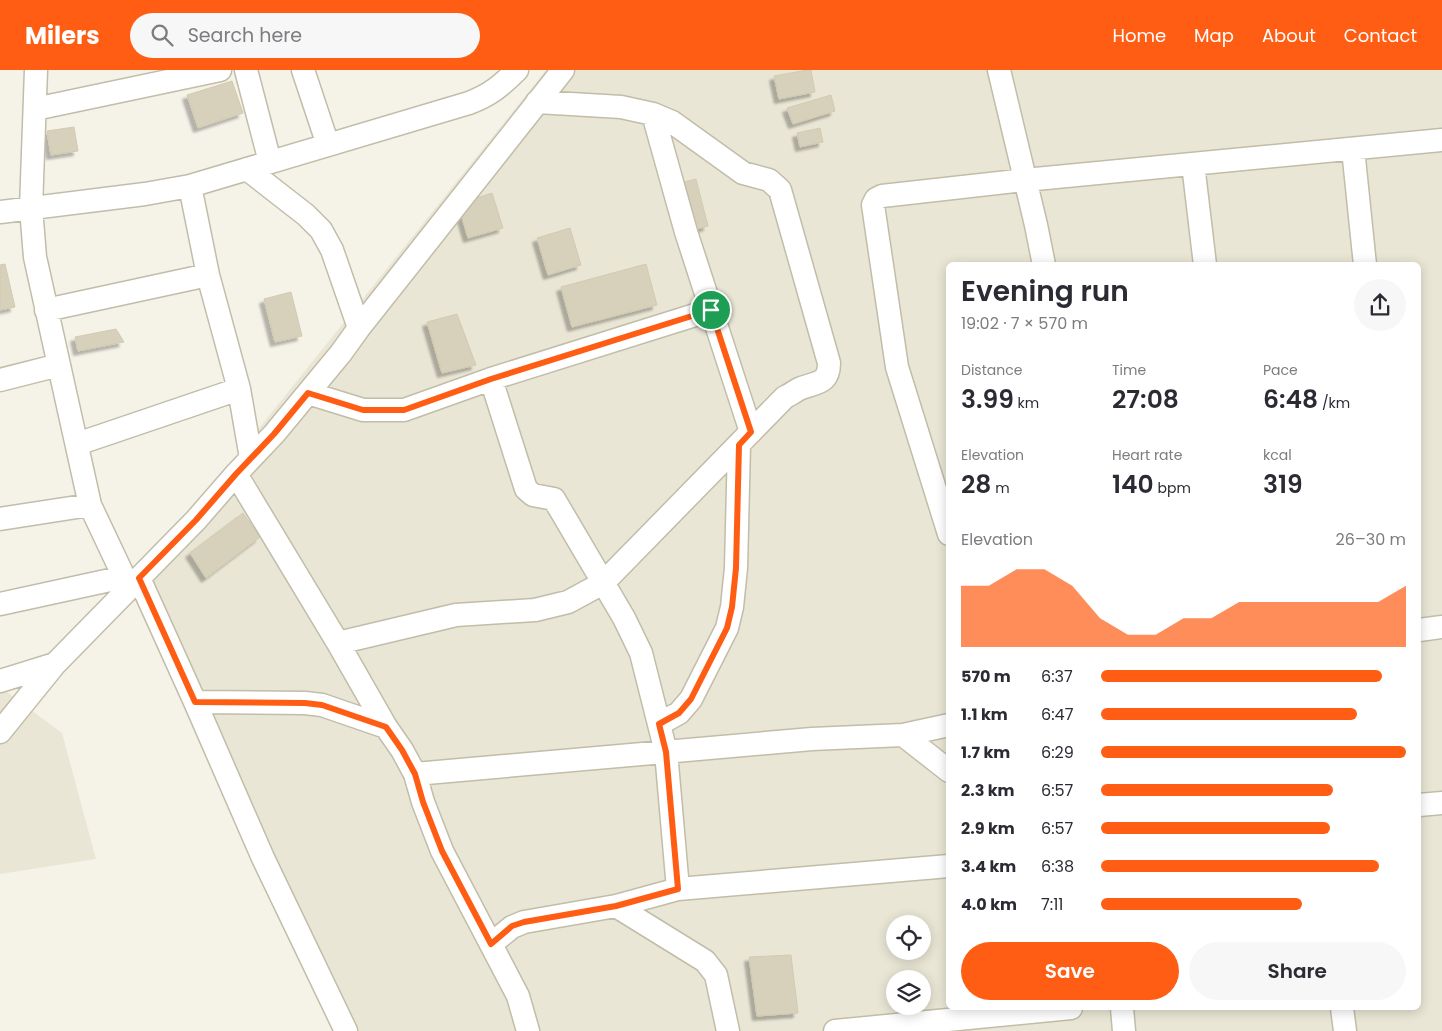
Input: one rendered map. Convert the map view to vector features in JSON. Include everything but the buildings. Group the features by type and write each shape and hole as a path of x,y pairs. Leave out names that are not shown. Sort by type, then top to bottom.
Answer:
{"street":[{"path":"36,70 32,208 35,257 90,505 129,582 195,702 263,858 346,1031"},
{"path":"35,109 220,70"},
{"path":"246,70 270,162"},
{"path":"303,70 328,145"},
{"path":"0,212 145,194 190,186 483,98 498,88 517,70"},
{"path":"0,732 55,664 129,582 196,520 274,434 341,353 563,70"},
{"path":"999,70 1043,262"},
{"path":"338,642 456,615 535,610 568,602 604,583 785,398 800,389 823,381 828,373 829,367 826,353 780,190 769,180 743,173 672,122 652,114 621,107 537,102"},
{"path":"652,114 711,310 745,438 736,568 732,607 727,628 691,699 679,713 659,724"},
{"path":"946,524 897,367 873,205 876,199 882,196 1025,180 1442,140"},
{"path":"1354,149 1366,262"},
{"path":"1193,164 1205,262"},
{"path":"247,169 321,230 332,250 359,328"},
{"path":"190,186 208,275 239,389 244,466 338,642 415,774 423,802 442,851 518,996 528,1031"},
{"path":"46,310 208,275"},
{"path":"308,393 363,410 404,410 491,379 711,310"},
{"path":"0,380 59,364"},
{"path":"491,379 526,489 533,495 554,499 604,583 641,652 666,752 678,889"},
{"path":"77,444 239,389"},
{"path":"0,519 90,505"},
{"path":"0,604 129,582"},
{"path":"1421,630 1442,627"},
{"path":"0,681 55,664"},
{"path":"195,702 305,703 322,705 386,727"},
{"path":"415,774 812,738 903,735 946,726"},
{"path":"903,735 946,769"},
{"path":"1421,805 1442,803"},
{"path":"491,944 512,926 524,922 616,906 678,889 946,866"},
{"path":"616,906 705,962 716,975 728,1031"},
{"path":"835,1031 1050,1010"},
{"path":"1122,1010 1124,1031"},
{"path":"1342,1010 1345,1031"}],"shaded area":[{"path":"546,70 1442,70 1442,1031 358,1031 139,578"},
{"path":"0,687 62,733 96,859 0,874"}],"route":[{"path":"711,310 751,432 739,445 736,568 732,607 727,628 691,699 679,713 659,724 666,752 678,889 616,906 524,922 512,926 491,944 442,851 423,802 415,774 402,750 386,727 322,705 305,703 195,702 139,578 196,520 274,434 308,393 363,410 404,410 491,379 711,310"}]}
